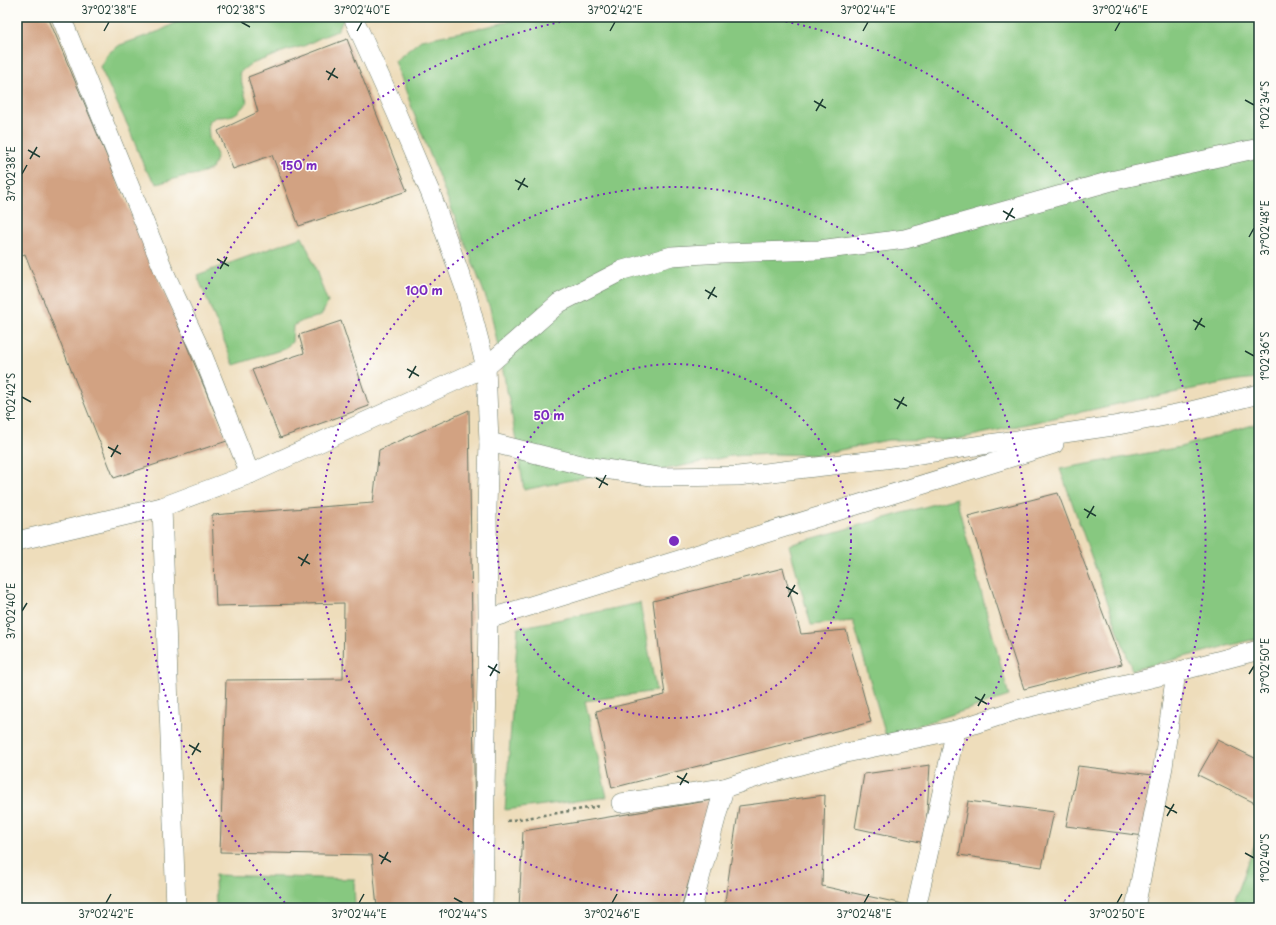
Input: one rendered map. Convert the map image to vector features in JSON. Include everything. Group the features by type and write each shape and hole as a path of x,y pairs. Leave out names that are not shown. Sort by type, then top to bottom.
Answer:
{"street":[{"path":"61,17 166,276 203,356 250,474"},
{"path":"353,17 431,194 466,291 486,367 489,442 487,507 488,619 483,908"},
{"path":"17,541 162,507 250,474 486,367 559,303 623,270 672,256 819,250 905,239 1115,180 1259,148"},
{"path":"489,442 585,466 658,478 730,476 885,459 1113,426 1191,411 1259,394"},
{"path":"488,619 1113,426"},
{"path":"162,507 176,908"},
{"path":"621,803 724,788 767,774 841,754 956,730 1017,710 1176,672 1259,650"},
{"path":"1136,908 1163,767 1176,672"},
{"path":"916,908 956,730"},
{"path":"692,908 724,788"}],"path":[{"path":"485,824 621,803"}],"green space":[{"path":"205,17 344,17 344,19 337,31 304,46 285,51 249,65 239,73 247,102 237,113 226,117 215,117 208,123 209,138 217,155 212,169 157,184 145,169 128,126 100,67 107,54 120,45 160,31 177,22"},
{"path":"527,17 1259,17 1259,378 1238,380 1127,402 958,439 888,440 816,455 773,454 731,456 638,475 591,476 524,490 511,410 490,308 416,119 395,61 421,40"},
{"path":"302,237 328,302 321,316 304,320 293,326 292,342 284,349 234,365 197,275"},
{"path":"1259,423 1259,638 1132,670 1060,469 1181,447"},
{"path":"956,498 1009,696 886,736 853,621 811,625 789,545"},
{"path":"640,603 656,691 585,701 607,797 505,810 518,628"},
{"path":"1259,833 1259,908 1232,908"},
{"path":"215,875 354,879 355,908 216,908"}],"building":[{"path":"17,17 48,17 227,441 114,478 25,254 17,257"},
{"path":"347,39 407,191 299,226 272,155 233,169 218,131 258,112 248,77"},
{"path":"341,321 369,406 280,438 252,370 304,353 299,335"},
{"path":"469,410 476,908 377,908 372,855 220,852 226,680 343,679 344,603 216,606 212,515 373,503 379,450"},
{"path":"1058,493 1122,664 1024,689 968,516"},
{"path":"783,568 801,634 846,630 871,722 612,788 596,711 665,695 653,601"},
{"path":"1218,740 1259,760 1259,800 1257,804 1198,775"},
{"path":"930,765 925,843 855,828 864,774"},
{"path":"1078,766 1153,775 1144,836 1066,826"},
{"path":"825,795 822,886 912,906 912,908 724,908 739,806"},
{"path":"713,800 681,908 519,908 523,831"},
{"path":"968,801 1054,812 1042,867 959,855"},
{"path":"950,904 970,907 970,908 949,908"}]}
